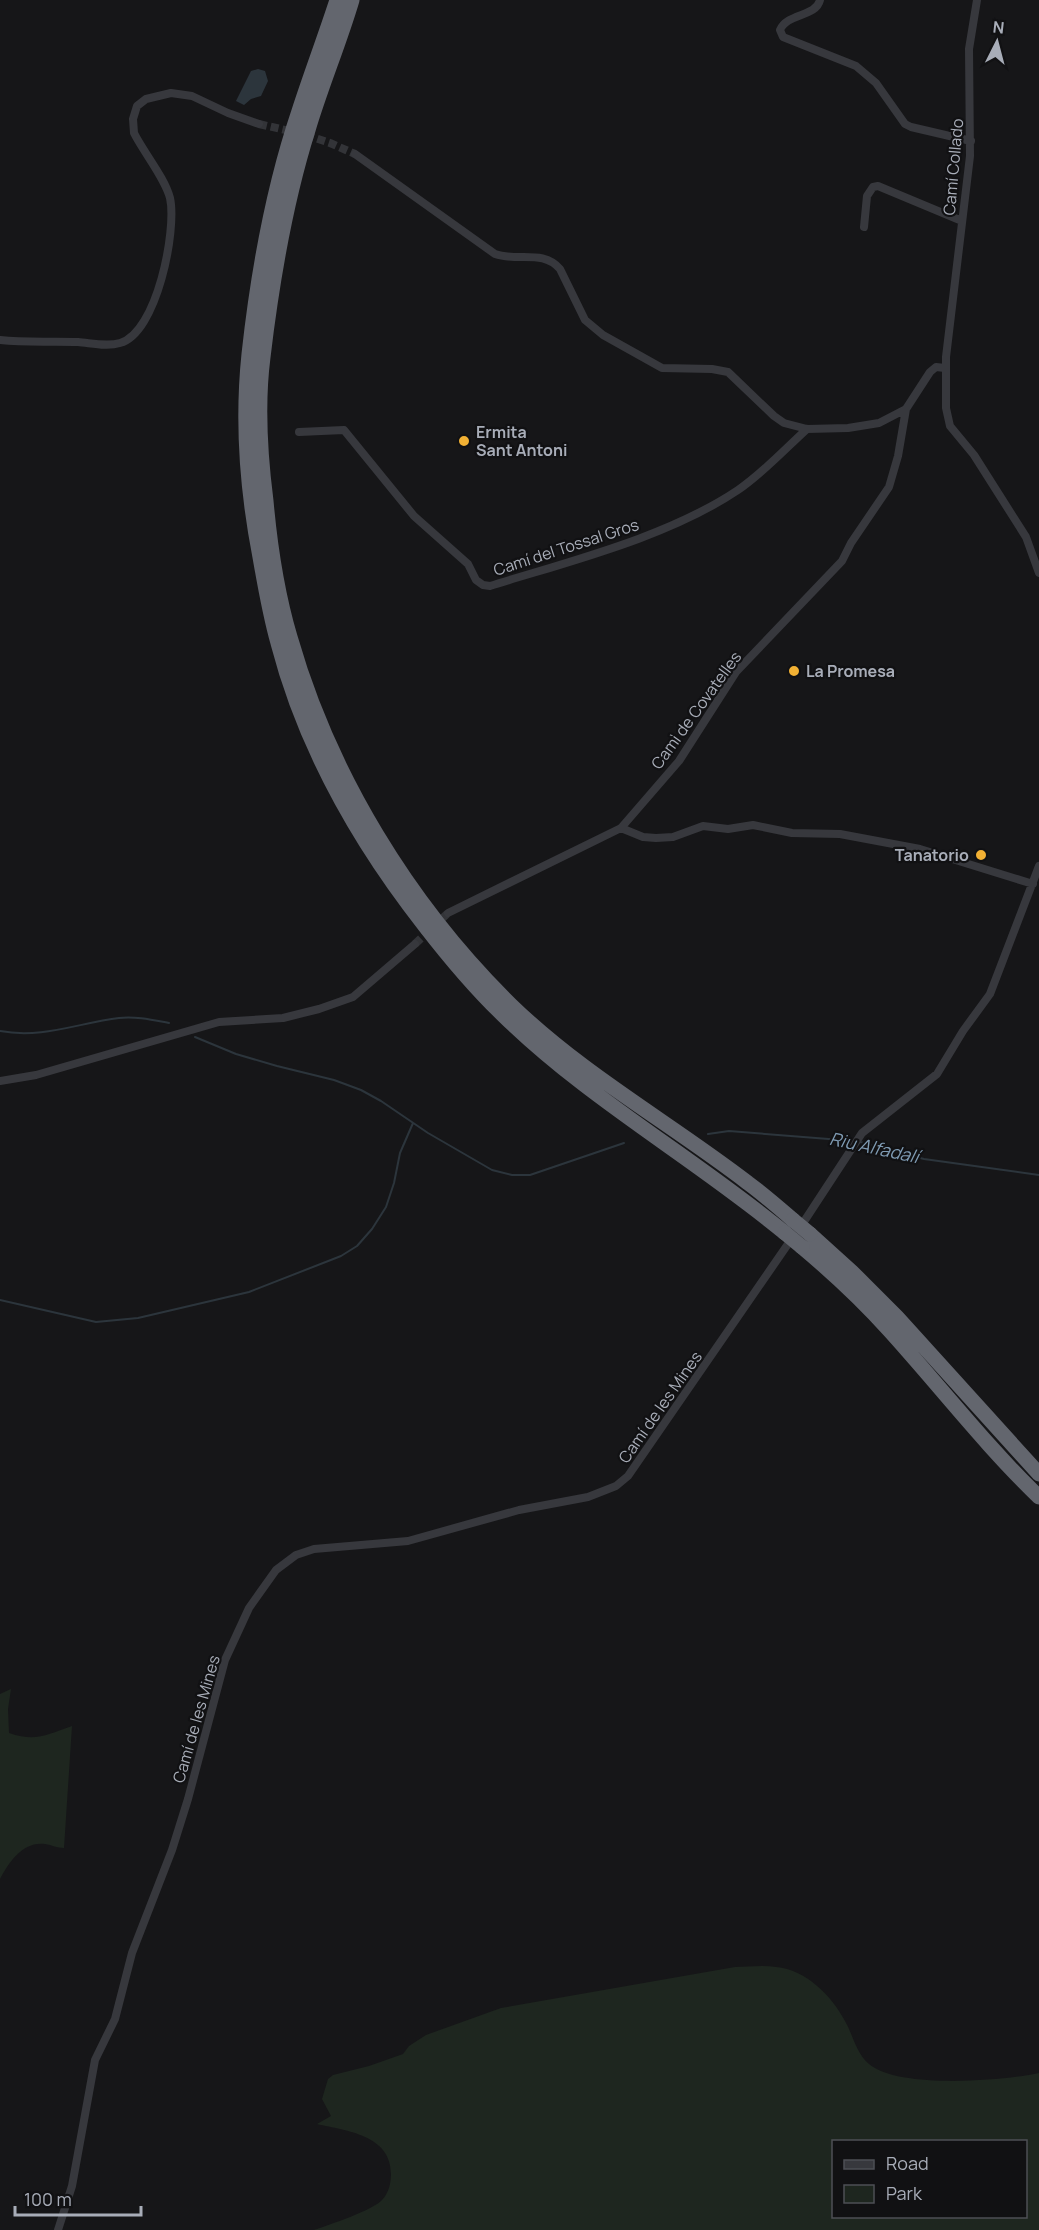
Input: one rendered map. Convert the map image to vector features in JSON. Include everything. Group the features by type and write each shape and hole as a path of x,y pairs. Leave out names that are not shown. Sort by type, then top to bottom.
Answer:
{"highway":[{"path":"337,0 299,111 274,203 255,306 247,384 247,451 255,534 278,644 299,709 325,769 368,847 400,894 463,975 500,1013 557,1063 738,1194 852,1272 897,1317 1039,1474"},
{"path":"352,0 307,132 283,231 262,361 260,426 268,525 289,634 304,679 348,783 379,838 410,885 490,982 532,1025 573,1057 646,1112 747,1182 888,1329 1013,1473 1039,1497"}],"street":[{"path":"820,0 816,8 783,23 780,30 783,37 856,66 876,83 905,124 971,141"},
{"name":"Camí Collado","path":"976,0 969,49 971,141 948,336 945,400 950,426 974,455 1026,537 1039,573"},
{"path":"0,340 120,343 139,328 148,314 163,276 168,245 170,207 166,187 134,133 132,124 134,110 141,103 164,94 183,93 237,117 259,124"},
{"path":"355,154 495,254 511,257 541,256 554,262 560,269 585,320 603,335 662,368 712,369 728,372 784,423 804,429 867,426 879,423 906,409 930,372 936,367 945,368"},
{"path":"864,227 867,196 873,187 878,186 962,221"},
{"name":"Camì de Covatelles","path":"621,828 680,762 736,672 844,557 889,487 898,456 906,409"},
{"name":"Camí del Tossal Gros","path":"299,432 344,430 414,516 468,564 476,580 489,586 649,534 696,514 739,489 804,429"},
{"path":"448,913 621,828 643,837 656,838 673,837 703,826 728,830 753,825 792,833 840,834 920,849 1033,884"},
{"name":"Camí de les Mines","path":"58,2230 72,2186 95,2060 115,2019 132,1953 172,1850 225,1660 249,1608 276,1570 296,1555 314,1550 408,1541 519,1510 588,1497 616,1486 628,1476 797,1233 862,1133 937,1074 944,1065 963,1031 990,994 1039,866"},
{"path":"0,1081 36,1075 219,1022 283,1018 341,1003 353,997 415,944"}],"green space":[{"path":"11,1689 8,1709 9,1733 34,1737 48,1735 72,1726 64,1848 37,1844 23,1849 12,1860 0,1879 0,1694"},
{"path":"771,1966 787,1969 807,1979 825,1993 845,2021 861,2055 869,2064 883,2072 903,2077 951,2081 1039,2073 1039,2230 314,2230 377,2204 386,2194 391,2177 389,2161 384,2151 375,2143 354,2133 317,2124 331,2116 322,2099 328,2079 333,2075 403,2054 409,2046 426,2035 501,2008 735,1967"}],"shaded area":[{"path":"258,69 265,71 268,81 261,96 251,99 244,105 236,101 251,71"}],"waterway":[{"path":"0,1031 45,1032 125,1018 169,1023"},
{"path":"195,1037 236,1054 334,1080 361,1090 492,1170 512,1175 530,1175 624,1143"},
{"path":"0,1300 96,1322 138,1318 249,1292 341,1256 357,1246 372,1229 386,1207 400,1153 413,1123"},
{"name":"Riu Alfadalí","path":"708,1134 729,1131 854,1141"},
{"name":"Riu Alfadalí","path":"860,1142 924,1159 1039,1175"}],"tunnel":[{"path":"259,124 294,132"},
{"path":"306,135 355,154"},
{"path":"415,944 448,913"}],"place":[{"name":"Ermita Sant Antoni","path":"464,441"},
{"name":"La Promesa","path":"794,671"},
{"name":"Tanatorio","path":"981,855"}]}
